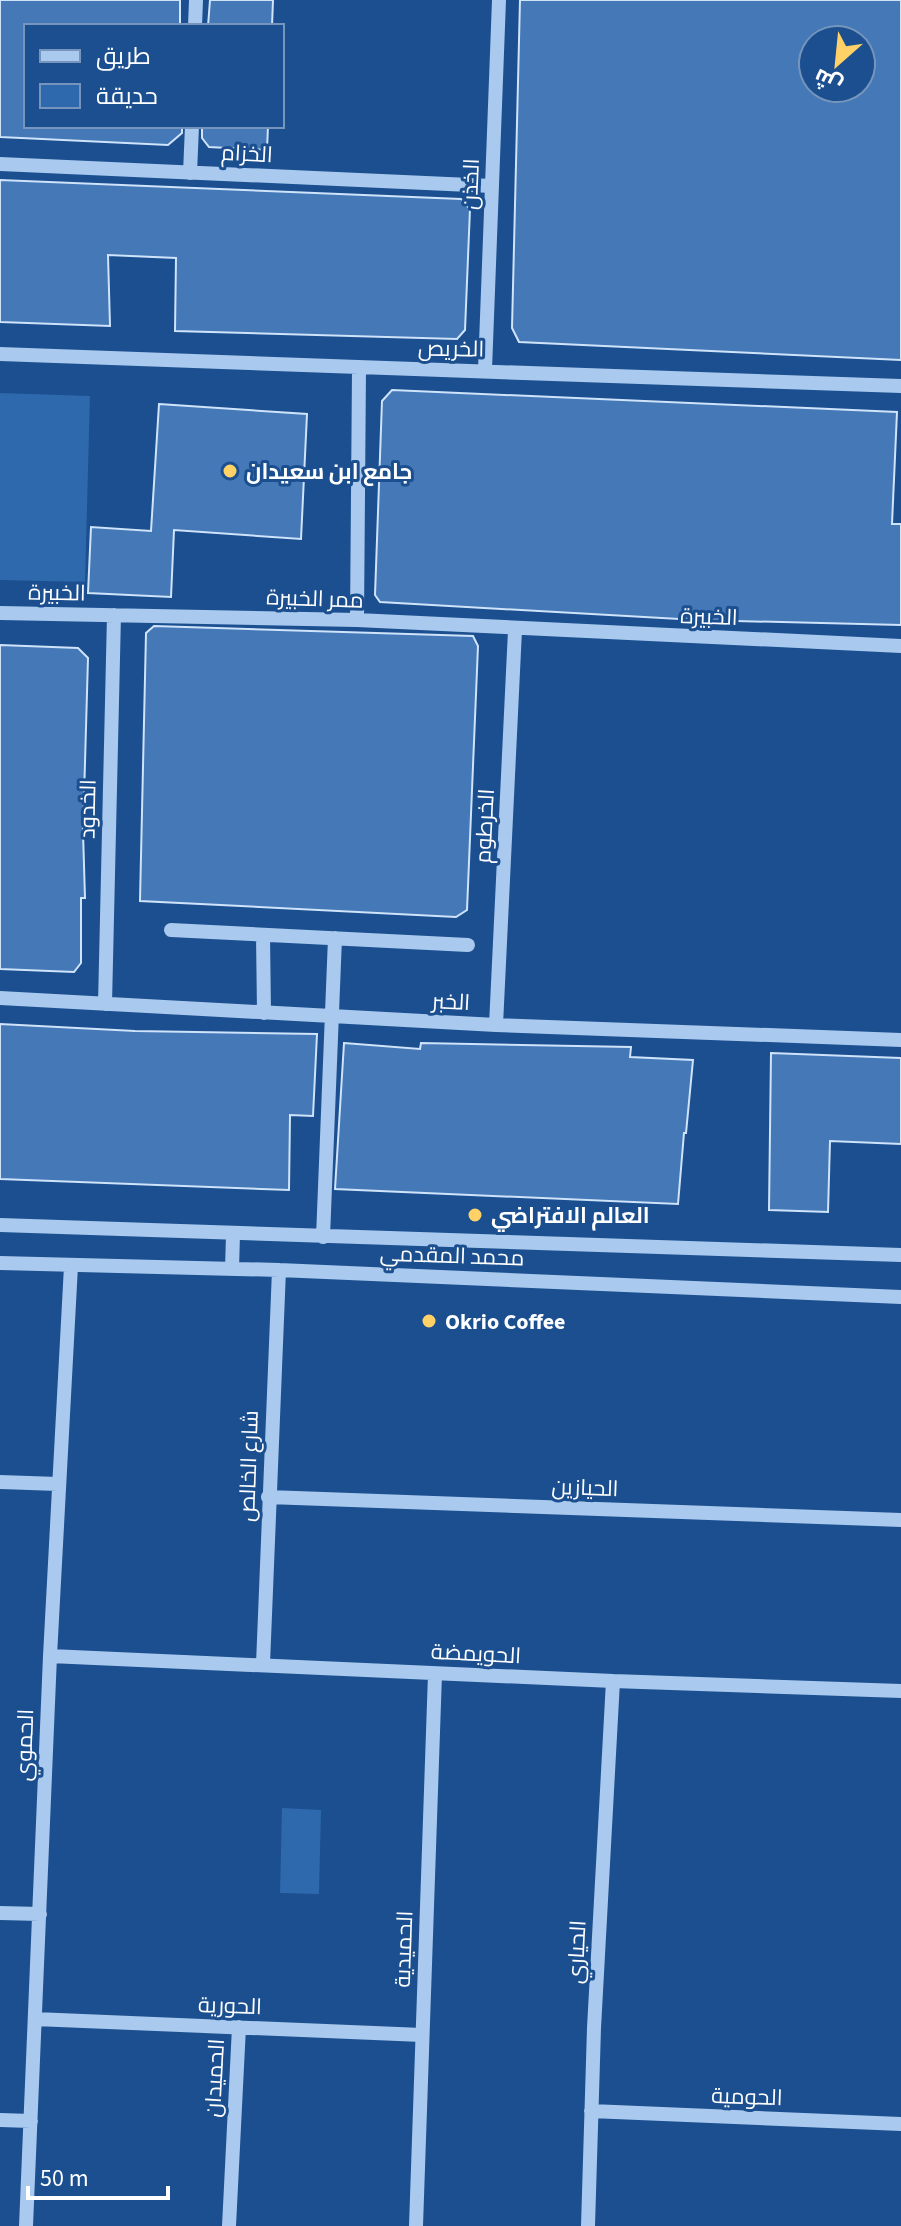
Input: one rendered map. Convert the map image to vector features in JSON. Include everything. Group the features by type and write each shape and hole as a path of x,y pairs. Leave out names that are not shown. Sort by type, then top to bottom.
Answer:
{"street":[{"path":"195,24 196,0"},
{"name":"الخذن","path":"485,370 499,0"},
{"path":"190,173 192,128"},
{"name":"الخزام","path":"0,164 492,186"},
{"name":"الخريص","path":"0,354 901,386"},
{"path":"357,620 359,369"},
{"name":"الخبيرة","path":"0,613 114,615"},
{"name":"ممر الخبيرة","path":"114,615 357,620 515,630"},
{"name":"الخدود","path":"105,1004 114,615"},
{"name":"الخبيرة","path":"515,630 901,646"},
{"name":"الخرطوم","path":"496,1025 515,630"},
{"path":"171,930 468,945"},
{"path":"263,935 264,1013"},
{"path":"323,1237 335,938"},
{"name":"الخبر","path":"0,998 496,1025 901,1040"},
{"name":"محمد المقدمي","path":"0,1225 901,1255"},
{"path":"232,1269 233,1235"},
{"name":"محمد المقدمي","path":"0,1263 279,1270 901,1297"},
{"name":"الحموي","path":"26,2226 58,1484 71,1266"},
{"name":"شارع الخالص","path":"263,1664 279,1270"},
{"path":"0,1482 58,1484"},
{"name":"الحيازين","path":"268,1497 901,1520"},
{"name":"الحويمضة","path":"50,1656 901,1691"},
{"name":"الحميدية","path":"416,2226 435,1674"},
{"name":"الحياري","path":"588,2226 613,1681"},
{"path":"0,1913 40,1914"},
{"name":"الحورية","path":"35,2019 422,2035"},
{"name":"الحميدان","path":"229,2226 239,2027"},
{"name":"الحومية","path":"591,2111 901,2124"},
{"path":"0,2120 31,2121"}],"green space":[{"path":"0,393 90,396 85,582 0,580"},
{"path":"282,1808 321,1810 319,1894 280,1893"}],"building":[{"path":"0,0 180,0 180,24 24,24 24,128 182,128 182,133 168,145 0,137"},
{"path":"210,0 273,0 272,24 208,24"},
{"path":"520,0 901,0 901,360 519,342 512,328"},
{"path":"202,128 268,128 267,150 209,147 202,138"},
{"path":"0,180 461,199 470,209 465,330 457,339 175,331 176,258 108,255 110,326 0,322"},
{"path":"392,390 897,412 892,524 901,524 901,625 697,620 380,602 375,595 382,401"},
{"name":"جامع ابن سعيدان","path":"159,404 307,414 301,539 174,530 171,597 88,593 91,527 151,531"},
{"path":"154,626 473,636 478,646 467,910 456,917 140,901 146,633"},
{"path":"0,645 78,648 88,658 83,832 85,898 81,898 81,963 74,972 0,969"},
{"path":"0,1024 135,1031 317,1034 313,1116 290,1115 289,1190 0,1179"},
{"path":"344,1043 420,1049 421,1043 631,1047 630,1057 693,1060 678,1204 335,1189"},
{"path":"771,1053 901,1058 901,1144 830,1141 828,1212 769,1210"}],"place":[{"name":"جامع ابن سعيدان","path":"230,471"},
{"name":"العالم الافتراضي","path":"475,1215"},
{"name":"Okrio Coffee","path":"429,1321"}]}
